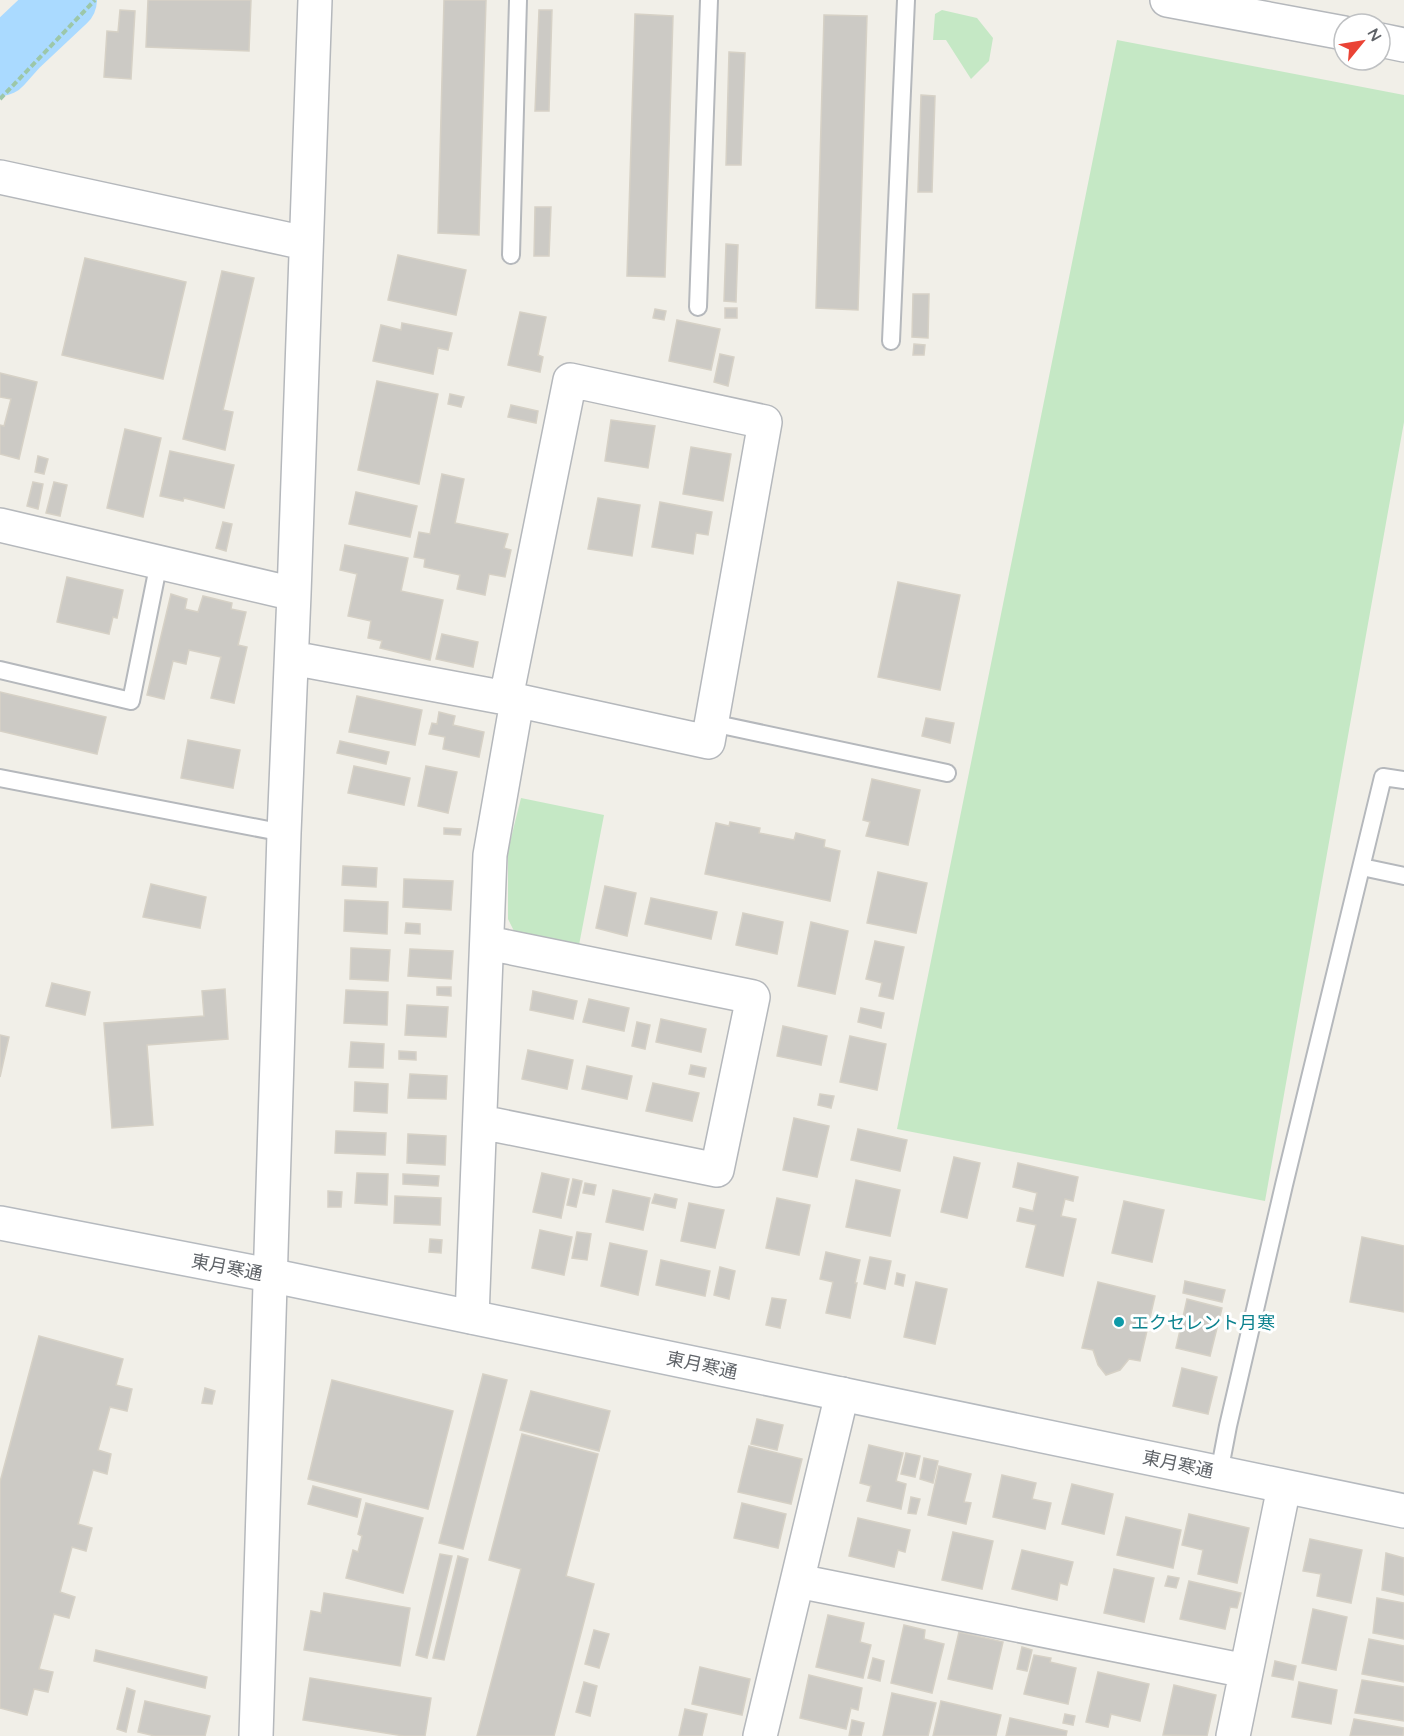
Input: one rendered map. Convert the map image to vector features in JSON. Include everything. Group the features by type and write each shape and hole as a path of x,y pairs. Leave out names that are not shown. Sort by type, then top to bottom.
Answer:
{"street":[{"path":"256,1736 284,833 315,0"},
{"path":"1167,0 1332,31"},
{"path":"0,177 305,243"},
{"path":"292,658 511,700 708,742 765,422 570,380 511,700 490,855 472,1317"},
{"path":"0,525 294,594"},
{"path":"481,1122 717,1170 753,997 488,943"},
{"name":"東月寒通","path":"0,1223 269,1275 1404,1511"},
{"path":"760,1736 842,1394"},
{"path":"1233,1736 1284,1487"},
{"path":"798,1581 1246,1671"}],"lane":[{"path":"511,255 518,0"},
{"path":"698,307 709,0"},
{"path":"891,341 906,0"},
{"path":"0,670 131,701 159,562"},
{"path":"712,723 947,773"},
{"path":"1219,1473 1284,1185 1383,777 1404,780"},
{"path":"0,778 284,833"},
{"path":"1362,867 1404,876"}],"path":[{"path":"0,99 95,0"}],"green space":[{"path":"942,10 977,18 993,38 989,61 971,79 946,40 933,40 935,14"},
{"path":"1117,40 1404,95 1404,422 1265,1201 897,1129"},
{"path":"521,798 604,815 579,945 515,933 508,919 508,850"}],"building":[{"path":"148,0 251,0 249,51 146,47"},
{"path":"444,0 486,0 479,235 438,233"},
{"path":"120,10 135,11 131,79 104,77 107,31 118,32"},
{"path":"539,10 552,10 549,111 535,111"},
{"path":"635,14 673,16 665,277 627,276"},
{"path":"824,15 867,16 858,310 816,308"},
{"path":"729,52 745,53 741,165 726,165"},
{"path":"921,95 935,96 932,192 918,192"},
{"path":"535,207 551,207 549,256 534,256"},
{"path":"726,244 738,245 736,302 724,301"},
{"path":"398,255 466,270 456,315 388,300"},
{"path":"85,258 186,282 163,379 62,355"},
{"path":"222,271 254,278 223,410 233,412 225,450 183,439"},
{"path":"913,294 929,294 928,338 912,337"},
{"path":"725,308 737,308 737,318 725,318"},
{"path":"655,309 666,311 664,320 653,318"},
{"path":"520,312 546,317 538,355 543,357 540,372 508,365"},
{"path":"677,320 720,329 711,370 669,361"},
{"path":"402,323 452,333 448,350 438,348 433,374 373,361 381,325 401,330"},
{"path":"914,344 925,345 924,355 913,355"},
{"path":"720,354 734,357 728,386 714,382"},
{"path":"0,373 37,382 19,459 0,454 0,425 4,426 11,399 0,397"},
{"path":"377,381 438,394 419,484 358,470"},
{"path":"450,394 464,397 461,407 448,404"},
{"path":"511,405 538,411 536,423 508,417"},
{"path":"611,420 655,426 648,468 605,461"},
{"path":"125,429 161,438 143,517 107,508"},
{"path":"691,447 731,454 723,501 683,494"},
{"path":"170,451 234,465 224,508 184,498 183,501 160,496"},
{"path":"38,456 48,459 44,474 35,472"},
{"path":"442,474 464,479 455,523 508,534 504,548 511,550 505,577 489,574 485,595 457,589 460,575 424,567 425,559 414,557 419,532 430,534"},
{"path":"33,482 43,484 38,509 27,506"},
{"path":"54,482 67,485 60,516 46,513"},
{"path":"356,492 417,506 410,537 349,524"},
{"path":"598,498 640,505 632,556 588,549"},
{"path":"660,502 712,512 708,535 696,533 693,554 652,547"},
{"path":"223,522 232,524 226,551 216,548"},
{"path":"345,545 408,558 401,591 443,600 430,660 380,648 382,641 368,638 371,621 348,616 357,574 340,570"},
{"path":"67,577 123,590 117,618 113,617 109,634 57,622"},
{"path":"898,582 960,595 940,690 878,677"},
{"path":"171,594 187,599 185,609 198,612 203,596 232,603 231,609 246,612 238,645 247,647 234,703 211,698 221,657 189,650 186,664 173,661 164,699 147,695"},
{"path":"442,634 478,642 473,667 436,659"},
{"path":"0,692 106,717 97,754 0,731"},
{"path":"357,696 422,710 415,745 349,732"},
{"path":"439,712 455,716 453,725 484,732 479,757 443,749 445,737 429,734 432,723 437,724"},
{"path":"926,718 954,723 950,743 922,736"},
{"path":"188,740 240,750 233,788 181,778"},
{"path":"340,741 389,752 386,764 337,753"},
{"path":"354,766 410,778 404,805 348,793"},
{"path":"426,766 457,772 448,813 418,806"},
{"path":"872,779 920,790 908,845 866,836 870,822 863,820"},
{"path":"730,822 760,828 759,833 794,840 796,833 825,840 824,847 840,851 830,901 705,874 716,823 729,826"},
{"path":"444,828 461,829 460,835 444,834"},
{"path":"343,866 377,868 376,887 342,885"},
{"path":"878,872 927,883 916,933 867,923"},
{"path":"404,879 453,881 451,910 403,907"},
{"path":"151,884 206,897 200,928 143,917"},
{"path":"605,886 636,893 627,936 596,928"},
{"path":"651,898 717,912 711,939 645,924"},
{"path":"345,900 388,902 387,934 344,931"},
{"path":"743,913 783,922 777,954 736,945"},
{"path":"811,922 848,931 835,994 798,986"},
{"path":"406,923 420,924 420,934 405,933"},
{"path":"875,941 904,947 893,999 879,996 882,983 866,979"},
{"path":"351,948 390,950 388,981 350,979"},
{"path":"410,949 453,951 451,979 408,976"},
{"path":"52,983 90,992 85,1015 46,1006"},
{"path":"437,987 451,987 451,996 437,995"},
{"path":"225,989 228,1039 147,1045 153,1125 112,1128 104,1023 204,1016 202,991"},
{"path":"346,990 388,992 387,1025 344,1023"},
{"path":"533,991 577,1001 573,1019 530,1010"},
{"path":"589,999 629,1008 624,1031 583,1022"},
{"path":"407,1005 448,1007 446,1037 405,1035"},
{"path":"861,1008 884,1013 881,1028 858,1022"},
{"path":"661,1019 706,1029 701,1052 656,1042"},
{"path":"637,1022 650,1025 645,1049 632,1046"},
{"path":"783,1026 827,1036 821,1065 777,1056"},
{"path":"0,1035 9,1037 0,1077"},
{"path":"850,1036 886,1044 877,1090 840,1082"},
{"path":"351,1042 384,1044 383,1068 349,1067"},
{"path":"528,1050 573,1060 567,1089 522,1079"},
{"path":"399,1051 416,1052 416,1060 399,1059"},
{"path":"691,1065 706,1068 704,1077 689,1074"},
{"path":"587,1066 632,1076 627,1099 582,1089"},
{"path":"410,1074 447,1076 446,1099 408,1098"},
{"path":"355,1082 388,1084 387,1113 354,1111"},
{"path":"653,1083 699,1093 692,1121 646,1111"},
{"path":"820,1094 834,1096 831,1108 818,1105"},
{"path":"794,1118 829,1126 817,1177 783,1170"},
{"path":"858,1129 907,1140 900,1171 851,1160"},
{"path":"336,1131 386,1133 385,1155 335,1153"},
{"path":"408,1134 446,1136 445,1165 407,1163"},
{"path":"954,1157 980,1163 967,1218 941,1212"},
{"path":"1018,1163 1078,1177 1073,1201 1065,1199 1061,1216 1076,1219 1063,1276 1026,1267 1036,1225 1017,1221 1020,1208 1033,1211 1037,1193 1013,1187"},
{"path":"357,1173 388,1174 387,1205 355,1203"},
{"path":"542,1173 569,1179 561,1218 533,1212"},
{"path":"403,1174 439,1176 438,1186 403,1184"},
{"path":"573,1179 582,1181 576,1207 567,1205"},
{"path":"856,1180 900,1190 890,1236 846,1227"},
{"path":"585,1183 596,1185 594,1195 583,1193"},
{"path":"613,1190 650,1198 643,1230 606,1222"},
{"path":"328,1191 342,1192 341,1207 328,1207"},
{"path":"655,1194 677,1199 675,1208 652,1203"},
{"path":"395,1196 441,1198 440,1225 394,1223"},
{"path":"777,1198 810,1205 799,1255 766,1248"},
{"path":"1124,1201 1164,1210 1152,1262 1112,1253"},
{"path":"689,1203 724,1210 715,1248 681,1241"},
{"path":"540,1230 572,1237 564,1275 532,1268"},
{"path":"577,1232 591,1234 587,1260 572,1258"},
{"path":"1362,1237 1404,1246 1404,1312 1350,1302"},
{"path":"430,1239 442,1240 441,1253 429,1252"},
{"path":"610,1243 647,1251 638,1295 601,1286"},
{"path":"826,1252 860,1260 850,1318 826,1313 833,1282 820,1279"},
{"path":"870,1257 891,1261 885,1289 864,1284"},
{"path":"661,1260 710,1271 705,1296 656,1285"},
{"path":"720,1267 735,1271 729,1299 714,1295"},
{"path":"897,1273 905,1275 903,1286 895,1284"},
{"path":"1185,1281 1225,1290 1222,1302 1183,1293"},
{"path":"916,1282 947,1289 935,1344 904,1337"},
{"name":"エクセレント月寒","path":"1098,1282 1155,1296 1140,1361 1129,1359 1120,1370 1106,1375 1098,1365 1093,1350 1082,1348"},
{"path":"772,1298 786,1300 780,1328 766,1325"},
{"path":"1187,1299 1222,1308 1210,1356 1176,1348"},
{"path":"39,1336 123,1359 116,1385 132,1389 127,1411 110,1407 98,1450 111,1454 107,1474 93,1470 78,1524 92,1528 86,1551 72,1547 60,1592 75,1597 69,1618 54,1614 39,1669 53,1672 48,1692 34,1689 27,1715 0,1708 0,1482"},
{"path":"1182,1368 1217,1377 1208,1414 1173,1406"},
{"path":"483,1374 507,1380 463,1549 439,1543"},
{"path":"332,1380 453,1411 428,1509 308,1479"},
{"path":"205,1388 215,1391 212,1404 202,1403"},
{"path":"531,1391 610,1411 599,1451 520,1430"},
{"path":"757,1419 783,1425 777,1450 751,1444"},
{"path":"522,1434 598,1454 566,1576 594,1584 554,1736 477,1736 521,1569 489,1560"},
{"path":"869,1445 903,1453 896,1481 906,1484 901,1509 867,1501 871,1486 860,1483"},
{"path":"749,1446 802,1459 791,1504 738,1492"},
{"path":"906,1453 920,1456 915,1477 901,1474"},
{"path":"924,1458 938,1461 933,1483 920,1479"},
{"path":"939,1466 971,1474 964,1502 971,1503 966,1524 928,1515"},
{"path":"1002,1475 1036,1483 1032,1499 1051,1503 1045,1529 993,1517"},
{"path":"1072,1484 1113,1494 1104,1534 1062,1524"},
{"path":"313,1486 361,1499 357,1517 308,1504"},
{"path":"911,1497 920,1499 916,1514 908,1513"},
{"path":"366,1503 423,1518 403,1593 346,1578 353,1550 358,1552 362,1536 358,1534"},
{"path":"742,1503 786,1514 778,1548 734,1538"},
{"path":"1189,1514 1249,1528 1237,1583 1198,1574 1203,1550 1182,1545"},
{"path":"1126,1517 1181,1530 1173,1568 1117,1555"},
{"path":"858,1518 910,1530 905,1552 898,1550 894,1567 849,1556"},
{"path":"953,1532 993,1541 982,1589 942,1580"},
{"path":"1310,1539 1362,1550 1351,1603 1317,1596 1321,1574 1303,1571"},
{"path":"1022,1550 1073,1562 1067,1585 1060,1583 1057,1600 1012,1589"},
{"path":"1386,1553 1404,1558 1404,1595 1382,1590"},
{"path":"440,1554 452,1556 427,1658 416,1655"},
{"path":"458,1556 468,1559 444,1660 433,1658"},
{"path":"1114,1569 1154,1578 1144,1622 1104,1613"},
{"path":"1168,1576 1179,1578 1176,1588 1165,1586"},
{"path":"1189,1581 1241,1593 1237,1608 1230,1607 1225,1629 1180,1619"},
{"path":"324,1593 410,1608 400,1666 304,1650 311,1611 321,1613"},
{"path":"1377,1598 1404,1603 1404,1639 1373,1633"},
{"path":"1313,1609 1347,1617 1336,1670 1302,1663"},
{"path":"828,1615 864,1623 860,1642 871,1645 863,1678 816,1667"},
{"path":"904,1625 925,1630 924,1639 944,1644 932,1693 891,1683"},
{"path":"594,1630 609,1634 599,1668 585,1664"},
{"path":"959,1632 1003,1642 992,1689 948,1679"},
{"path":"1369,1639 1404,1646 1404,1682 1362,1674"},
{"path":"1022,1647 1032,1650 1027,1671 1017,1669"},
{"path":"96,1650 207,1677 205,1688 94,1661"},
{"path":"1034,1655 1051,1658 1050,1662 1076,1668 1068,1704 1024,1694"},
{"path":"873,1658 884,1661 880,1681 868,1678"},
{"path":"1275,1661 1296,1666 1293,1680 1272,1676"},
{"path":"700,1667 750,1679 742,1715 692,1704"},
{"path":"1098,1672 1149,1684 1140,1721 1111,1714 1108,1727 1086,1722"},
{"path":"809,1675 862,1688 858,1710 851,1708 846,1729 800,1718"},
{"path":"310,1678 431,1698 425,1736 404,1736 303,1720"},
{"path":"1362,1680 1404,1687 1404,1721 1355,1713"},
{"path":"584,1682 597,1686 590,1716 576,1712"},
{"path":"1299,1682 1337,1690 1331,1724 1292,1717"},
{"path":"1174,1685 1216,1695 1207,1736 1163,1735"},
{"path":"127,1688 135,1691 126,1732 117,1729"},
{"path":"892,1693 936,1703 928,1736 883,1736"},
{"path":"145,1701 210,1716 205,1736 155,1736 138,1732"},
{"path":"941,1701 1001,1715 996,1736 933,1736"},
{"path":"685,1709 707,1714 702,1736 679,1736"},
{"path":"1065,1714 1075,1716 1073,1725 1063,1723"},
{"path":"1010,1718 1067,1731 1066,1736 1006,1736"},
{"path":"1354,1719 1404,1728 1403,1736 1350,1736"},
{"path":"852,1720 864,1723 861,1736 849,1736"}],"waterway":[{"path":"0,64 65,0"}],"place":[{"name":"エクセレント月寒","path":"1119,1322"}]}
